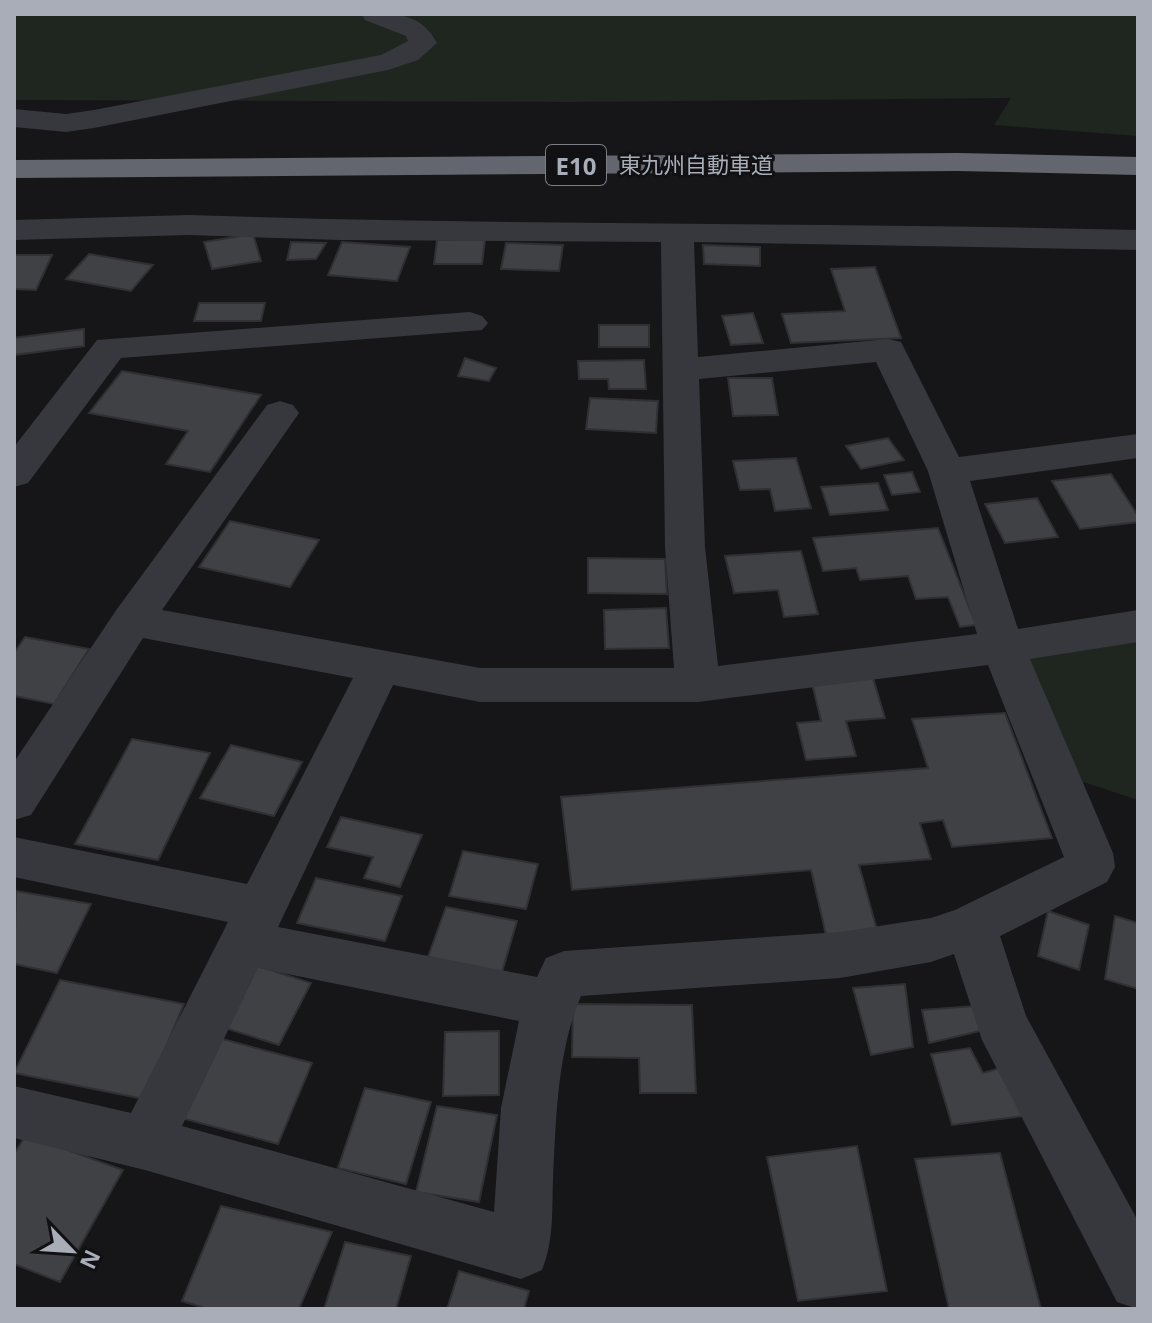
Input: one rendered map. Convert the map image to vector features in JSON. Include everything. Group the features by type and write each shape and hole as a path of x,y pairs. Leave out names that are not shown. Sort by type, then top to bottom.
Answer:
{"highway":[{"name":"東九州自動車道","path":"14,169 941,162 1138,166"},
{"name":"東九州自動車道","path":"14,190 651,185 1138,189"}],"street":[{"path":"14,118 66,123 94,119 388,62 408,54 423,43 417,31 375,14"},
{"path":"14,230 189,225 340,230 513,228 1138,240"},
{"path":"677,232 685,547 698,685"},
{"path":"14,474 110,348 470,323"},
{"path":"14,1112 145,1143 521,1249 527,1144 541,1037 549,1003 564,974 840,955 931,940 971,926 1090,867 1088,853 1002,646 947,471 888,350 680,370"},
{"path":"14,801 132,620 280,413"},
{"path":"947,471 1138,446"},
{"path":"132,620 480,685 698,685 1089,636 1138,626"},
{"path":"145,1143 380,667"},
{"path":"14,857 252,926 549,1003"},
{"path":"971,926 1001,1023 1138,1281"}],"shaded area":[{"path":"14,14 1138,14 1138,136 994,125 1011,98 570,102 14,100"},
{"path":"1138,641 1138,800 1080,781 1027,655"}],"building":[{"path":"253,234 261,261 212,269 204,242"},
{"path":"437,240 485,240 482,264 434,264"},
{"path":"291,242 326,243 316,259 287,260"},
{"path":"342,242 410,247 397,281 328,275"},
{"path":"506,243 563,245 559,271 501,269"},
{"path":"703,245 760,247 760,266 704,264"},
{"path":"89,254 153,265 131,291 66,279"},
{"path":"14,255 52,255 36,290 14,289"},
{"path":"875,267 901,338 791,343 782,314 845,311 831,269"},
{"path":"199,303 265,303 261,321 194,321"},
{"path":"753,313 763,343 731,345 722,316"},
{"path":"599,325 649,325 649,347 599,347"},
{"path":"84,329 84,346 14,355 14,338"},
{"path":"465,358 496,368 489,381 458,376"},
{"path":"644,360 646,389 609,389 608,379 579,379 578,361"},
{"path":"122,371 261,395 210,472 166,464 188,431 89,413"},
{"path":"728,378 772,378 778,415 733,416"},
{"path":"590,398 658,401 656,433 586,429"},
{"path":"888,438 904,460 861,469 846,446"},
{"path":"796,458 811,508 775,511 770,489 740,490 733,461"},
{"path":"912,472 920,492 892,495 884,475"},
{"path":"1111,474 1138,516 1138,522 1080,529 1052,481"},
{"path":"878,483 888,510 830,515 821,487"},
{"path":"1037,498 1058,537 1005,543 985,504"},
{"path":"230,521 319,540 290,587 199,567"},
{"path":"938,528 976,625 960,627 948,597 916,599 908,576 860,580 856,568 823,571 813,538"},
{"path":"801,551 818,614 784,617 778,590 734,593 725,556"},
{"path":"588,558 665,559 667,594 588,593"},
{"path":"666,608 669,648 605,649 604,610"},
{"path":"25,637 89,649 54,704 14,696 14,653"},
{"path":"873,678 885,718 846,721 856,756 806,760 797,723 821,721 812,683"},
{"path":"1005,713 1052,838 952,847 943,820 920,823 931,859 859,865 877,930 826,935 811,870 572,890 561,797 928,768 912,719"},
{"path":"132,739 210,753 158,860 75,844"},
{"path":"231,745 302,762 274,816 200,798"},
{"path":"341,817 422,835 400,887 364,878 373,857 327,847"},
{"path":"463,851 538,864 526,909 449,896"},
{"path":"316,878 402,896 385,941 297,923"},
{"path":"16,891 91,904 57,973 14,964"},
{"path":"446,907 517,921 502,972 428,957"},
{"path":"1048,911 1089,925 1079,970 1038,956"},
{"path":"1115,916 1138,923 1138,989 1105,979"},
{"path":"255,965 311,983 279,1045 222,1027"},
{"path":"60,980 184,1004 144,1099 14,1073"},
{"path":"905,984 913,1047 871,1055 853,988"},
{"path":"573,1004 692,1005 696,1093 640,1093 639,1058 572,1057"},
{"path":"975,1006 980,1031 929,1043 922,1010"},
{"path":"499,1031 499,1095 443,1096 445,1032"},
{"path":"215,1037 312,1063 278,1144 178,1117"},
{"path":"970,1048 983,1073 1004,1067 1023,1116 952,1125 931,1054"},
{"path":"365,1088 431,1102 406,1184 338,1168"},
{"path":"437,1106 497,1115 479,1202 416,1192"},
{"path":"26,1135 123,1170 60,1282 14,1264 14,1154"},
{"path":"857,1146 887,1291 798,1301 767,1157"},
{"path":"1000,1153 1041,1309 949,1309 915,1159"},
{"path":"221,1206 332,1232 299,1309 208,1309 182,1301"},
{"path":"345,1242 411,1256 396,1309 324,1309"},
{"path":"459,1271 529,1291 524,1309 447,1309"}]}
